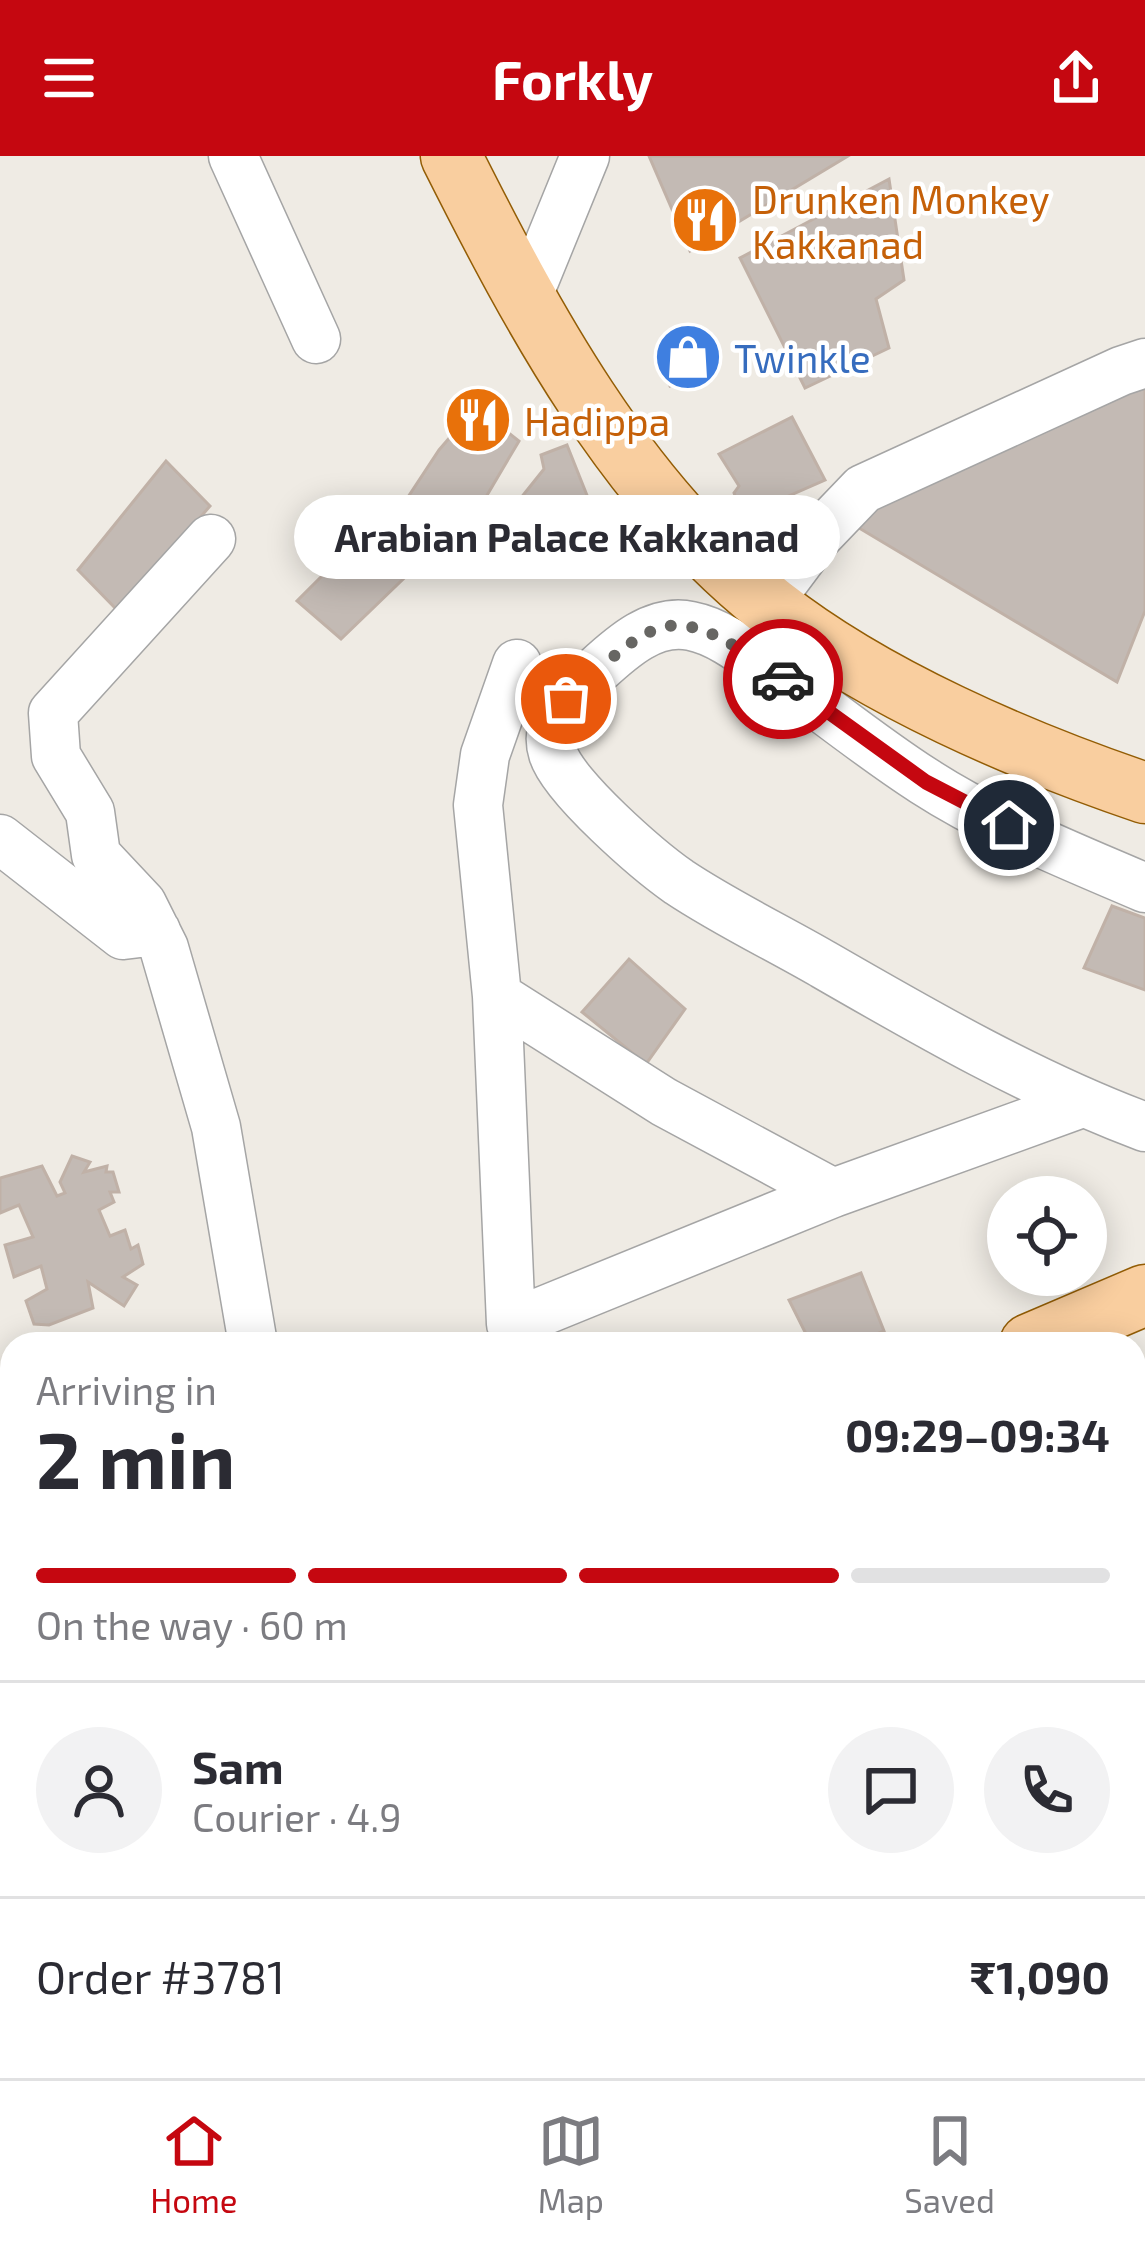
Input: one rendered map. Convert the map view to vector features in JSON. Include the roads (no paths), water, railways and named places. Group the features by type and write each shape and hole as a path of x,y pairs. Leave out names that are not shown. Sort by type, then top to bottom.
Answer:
{"main road":[{"path":"451,156 526,298 620,448 674,514 767,604 869,669 984,731 1145,794"},
{"path":"1058,1332 1145,1295"}],"street":[{"path":"232,156 316,339"},
{"path":"526,298 584,156"},
{"path":"767,604 817,537 863,489 1145,363"},
{"path":"211,538 53,713 56,756 90,812 96,855 142,904 164,948 216,1127 251,1332"},
{"path":"1145,888 926,782 759,662 710,632 686,624 658,625 616,652 566,699 552,727 553,753 565,774 609,823 678,881 875,994 1082,1103 1145,1127"},
{"path":"518,664 485,754 478,805 497,996 511,1324 833,1193 1082,1103"},
{"path":"0,839 123,935 156,932"},
{"path":"497,996 664,1102 833,1193"}],"place":[{"name":"Drunken Monkey Kakkanad","path":"705,220"},
{"name":"Twinkle","path":"688,357"},
{"name":"Hadippa","path":"478,420"},
{"name":"Arabian Palace Kakkanad","path":"566,699"}]}
